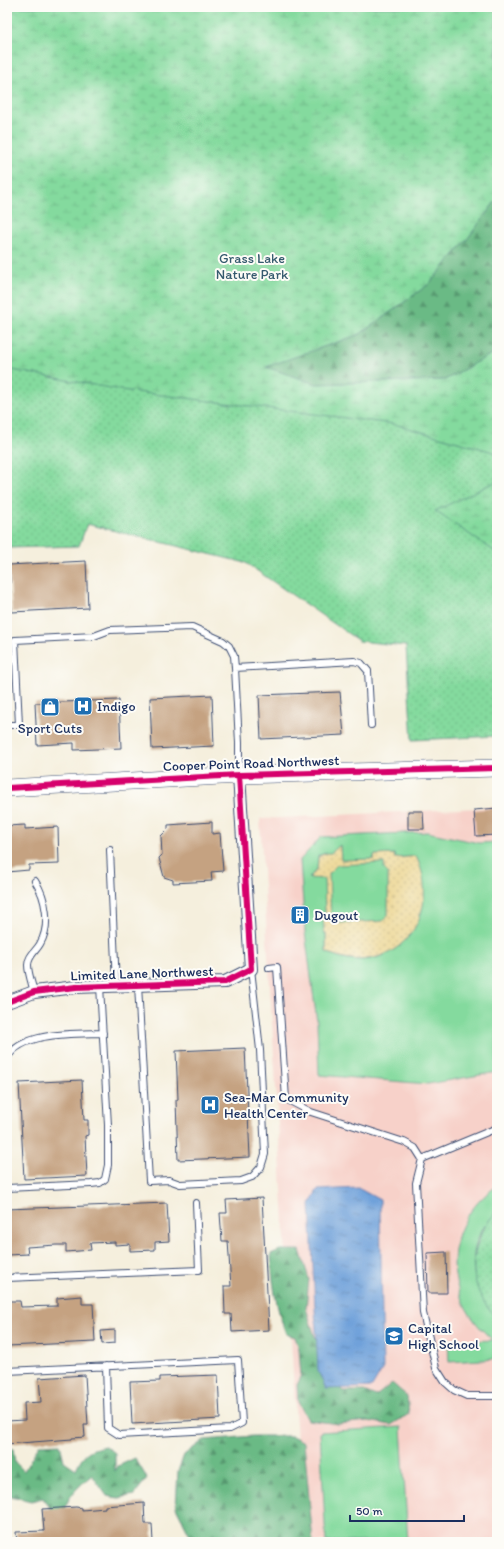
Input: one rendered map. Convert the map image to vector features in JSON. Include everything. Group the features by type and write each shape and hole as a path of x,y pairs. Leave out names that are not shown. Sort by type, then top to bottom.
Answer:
{"main road":[{"name":"Cooper Point Road Northwest","path":"7,788 239,775 497,768"}],"street":[{"path":"239,775 251,969"},
{"name":"Limited Lane Northwest","path":"7,1002 34,992 76,987 225,982 251,969"}],"lane":[{"path":"7,725 19,724 15,640 94,636 110,630 192,627 223,641 229,646 234,656 236,668 239,775"},
{"path":"236,668 354,661 361,663 368,671 371,725"},
{"path":"110,850 116,985"},
{"path":"34,992 28,964 30,956 41,942 46,920 44,900 36,881"},
{"path":"269,968 277,967 286,1099 311,1112 404,1142 415,1148 422,1159 416,1183 423,1312 436,1368 445,1382 454,1390 467,1396 497,1396"},
{"path":"138,985 149,1181 169,1180 180,1184 241,1181 252,1177 261,1168 265,1154 260,1050 251,969"},
{"path":"7,1188 91,1184 100,1183 105,1180 108,1165 100,986"},
{"path":"7,1058 12,1050 38,1039 54,1035 103,1033"},
{"path":"422,1159 497,1128"},
{"path":"7,1278 199,1270 196,1202"},
{"path":"7,1371 106,1366 238,1360 242,1423 230,1429 119,1434 108,1428 106,1366"}],"shaded area":[{"name":"Capital High School","path":"497,807 497,1542 303,1542 260,819"}],"green space":[{"name":"Grass Lake Nature Park","path":"7,7 497,7 497,736 412,740 406,646 359,641 246,563 87,524 79,546 7,548"},
{"name":"Grass Lake Nature Park","path":"7,7 491,7 497,14 497,199 468,238 429,284 360,334 266,367 316,384 445,380 497,351 497,453 394,424 121,390 7,369"},
{"path":"497,199 497,351 445,380 316,384 265,367 360,334 429,284 468,238"},
{"path":"497,481 497,553 435,511"},
{"path":"427,832 479,843 497,842 497,1072 428,1084 319,1075 317,1022 305,932 300,860 321,837","holes":["340,845 341,860 374,859 374,855 394,854 395,858 416,856 423,879 424,902 418,922 407,939 391,952 372,959 350,959 326,952 326,933 324,933 323,914 325,914 324,879 309,878 317,869 318,856 325,853 331,853"]},
{"path":"384,863 384,869 388,873 388,915 383,921 339,923 337,920 331,920 329,873 337,865"},
{"path":"497,1186 498,1208 482,1230 477,1241 473,1264 477,1288 482,1299 497,1318 497,1359 449,1362 448,1342 493,1340 476,1323 464,1303 456,1283 454,1262 457,1241 465,1220 478,1202"},
{"path":"497,1210 497,1318 486,1306 479,1293 475,1279 474,1264 480,1236"},
{"path":"280,1250 300,1250 309,1279 306,1308 315,1337 330,1359 328,1378 343,1391 364,1391 376,1396 392,1383 407,1396 409,1414 391,1425 368,1421 338,1424 308,1420 298,1402 297,1385 301,1377 299,1349 295,1337 286,1334 275,1295 271,1254"},
{"path":"401,1427 408,1542 326,1542 320,1432"},
{"path":"253,1436 292,1436 304,1442 313,1542 196,1542 189,1533 176,1507 178,1471 184,1455 204,1440"},
{"path":"60,1444 64,1461 76,1469 84,1455 91,1450 106,1446 115,1453 115,1471 118,1466 135,1458 147,1478 134,1495 119,1498 107,1496 92,1475 70,1497 65,1507 51,1510 43,1498 31,1501 11,1496 7,1490 7,1446 13,1449 15,1462 24,1471 39,1445"}],"sand":[{"path":"340,845 341,859 374,859 374,855 394,854 395,858 416,856 422,870 425,885 424,905 418,923 409,937 396,948 381,956 364,959 345,958 326,952 326,933 324,933 323,914 325,914 309,878 317,869 318,857"}],"water":[{"path":"358,1188 380,1200 383,1368 372,1387 326,1389 318,1371 310,1204 317,1190"}],"building":[{"path":"86,561 88,608 12,612 9,565"},
{"path":"340,692 344,735 261,739 259,695"},
{"path":"212,695 214,746 152,749 150,698"},
{"path":"119,700 121,748 74,750 74,743 37,745 35,703"},
{"path":"497,808 497,835 476,836 474,810"},
{"path":"408,811 423,811 424,829 408,829"},
{"path":"212,822 212,834 220,833 223,871 211,872 212,881 173,883 173,880 164,877 159,858 162,855 161,836 168,829 168,825"},
{"path":"25,825 25,829 58,827 59,864 29,865 29,870 7,872 7,826"},
{"path":"245,1048 250,1157 178,1160 176,1051"},
{"path":"82,1080 84,1120 88,1120 88,1135 85,1136 87,1176 24,1179 19,1083"},
{"path":"262,1198 269,1330 232,1332 231,1314 225,1314 224,1286 231,1286 228,1241 222,1241 220,1213 227,1213 226,1200"},
{"path":"167,1203 169,1241 155,1242 155,1250 130,1251 130,1244 115,1245 115,1242 90,1243 91,1250 66,1252 66,1245 27,1247 28,1254 7,1255 7,1209"},
{"path":"446,1252 447,1293 428,1293 427,1253"},
{"path":"82,1296 82,1304 93,1304 95,1342 7,1346 7,1301 20,1301 21,1307 57,1306 57,1298"},
{"path":"115,1330 115,1343 102,1344 101,1331"},
{"path":"85,1375 88,1425 84,1425 85,1437 7,1444 7,1421 25,1420 24,1403 41,1402 39,1378"},
{"path":"218,1375 220,1419 132,1424 130,1382 160,1381 160,1377"},
{"path":"144,1503 145,1524 152,1524 153,1542 17,1542 16,1532 44,1531 42,1509 76,1507 82,1508 82,1510 105,1508 105,1506"}],"cycle path":[{"path":"7,788 239,775 497,768"},
{"path":"7,1002 34,992 76,987 225,982 251,969 239,775"}],"place":[{"name":"Indigo","path":"83,706"},
{"name":"Sport Cuts","path":"50,707"},
{"name":"Dugout","path":"300,915"},
{"name":"Sea-Mar Community Health Center","path":"210,1105"},
{"name":"Capital High School","path":"394,1336"}]}
